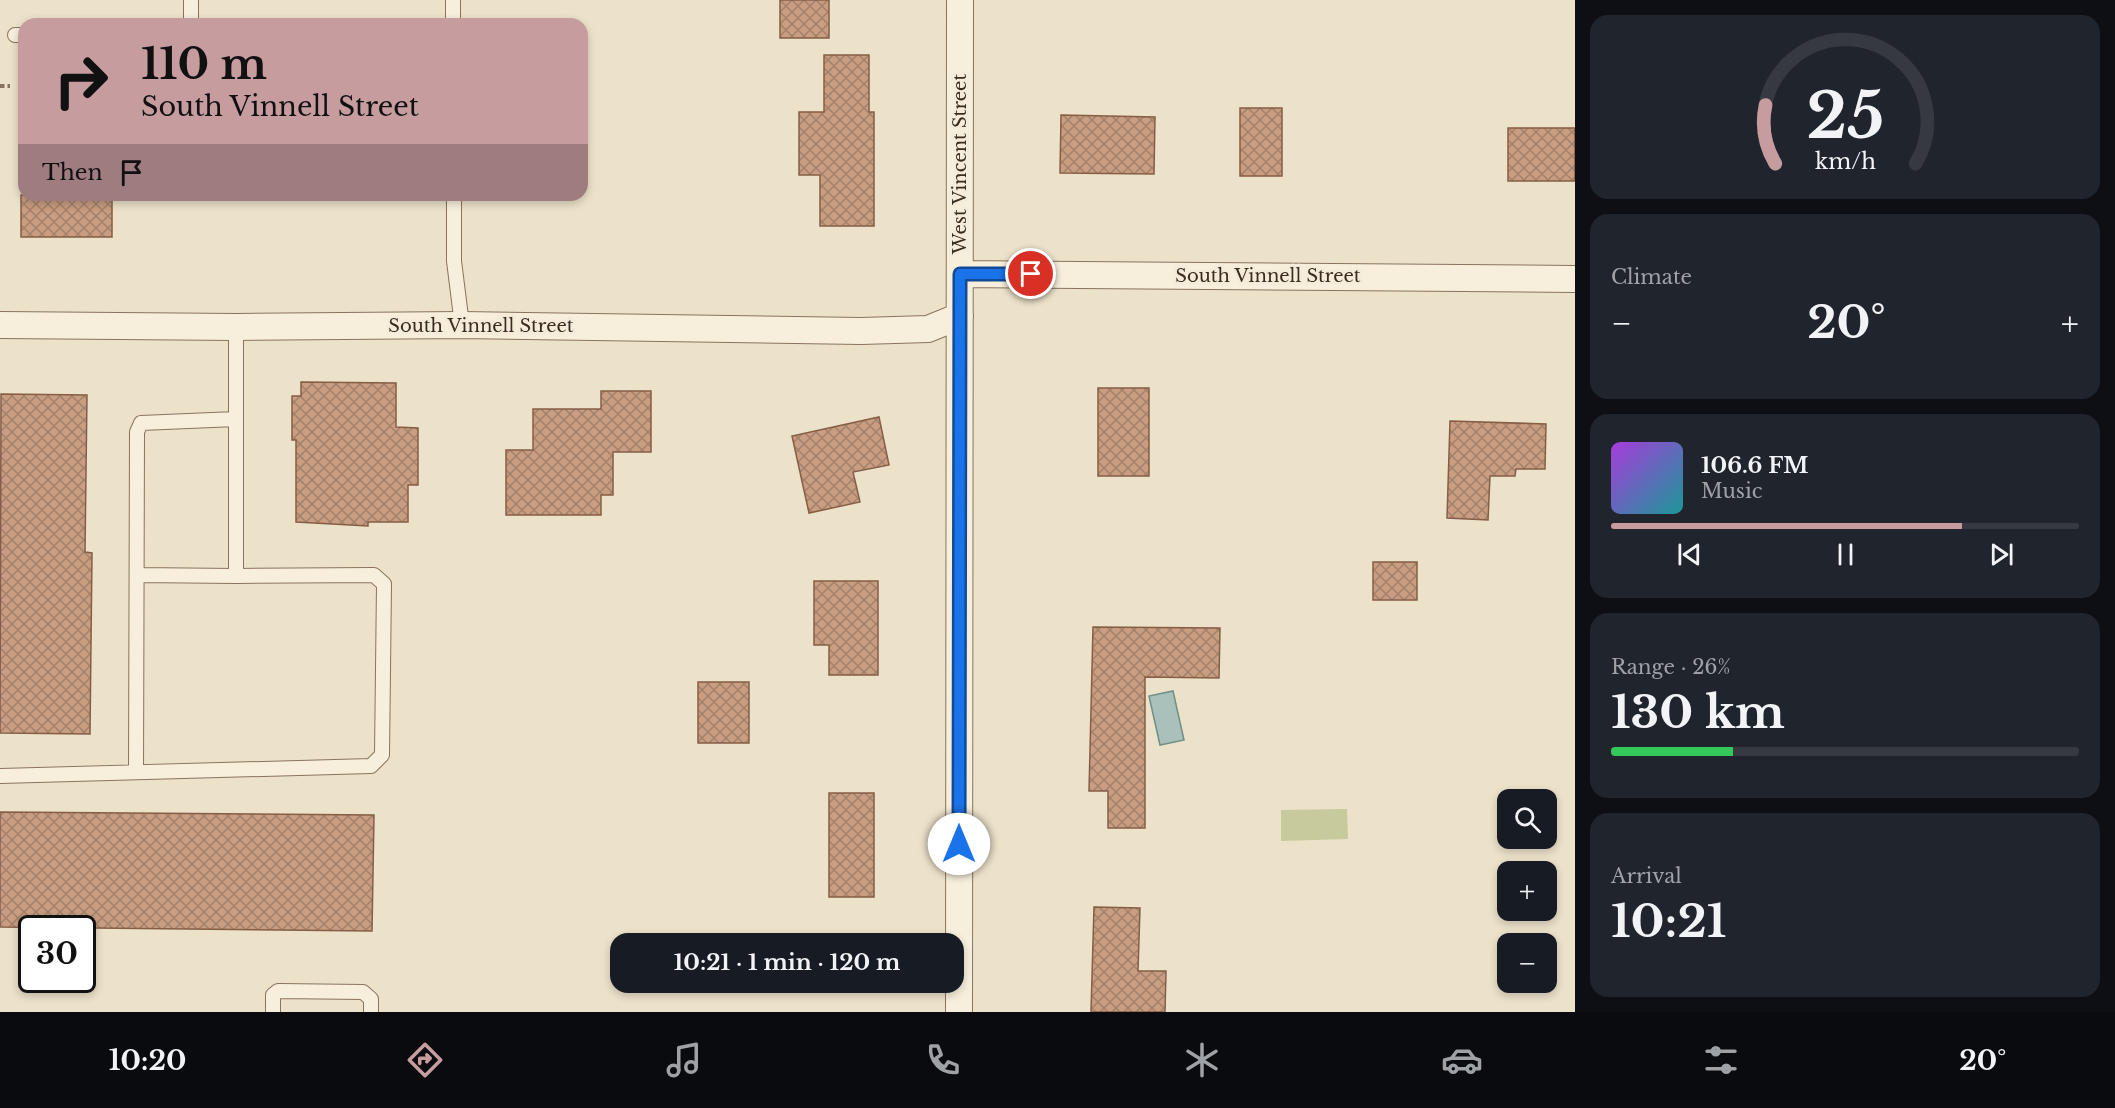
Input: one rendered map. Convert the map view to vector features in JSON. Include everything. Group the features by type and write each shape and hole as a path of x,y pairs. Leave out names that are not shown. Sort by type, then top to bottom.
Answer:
{"street":[{"name":"West Vincent Street","path":"959,1012 960,0"},
{"name":"South Vinnell Street","path":"960,274 1575,279"},
{"name":"South Vinnell Street","path":"0,325 236,327 462,325 861,331 928,329 960,316"}],"lane":[{"path":"191,0 191,18"},
{"path":"453,0 453,18"},
{"path":"454,201 454,261 462,325"},
{"path":"236,327 236,576"},
{"path":"136,772 137,432 141,423 236,419"},
{"path":"0,776 371,766 382,755 384,584 374,575 137,575"},
{"path":"273,1012 273,995 278,991 363,992 371,999 371,1012"}],"path":[{"path":"0,86 10,86"}],"green space":[{"path":"1347,809 1348,839 1281,841 1281,810"}],"water":[{"path":"1173,691 1184,740 1160,745 1149,696"}],"building":[{"path":"780,0 829,0 829,38 780,38"},
{"path":"824,55 869,55 869,112 874,112 874,226 820,226 820,175 799,175 799,112 824,112"},
{"path":"1240,108 1282,108 1282,176 1240,176"},
{"path":"1061,115 1155,117 1154,174 1060,173"},
{"path":"1508,128 1575,128 1575,181 1508,181"},
{"path":"21,201 112,201 112,237 21,237"},
{"path":"301,382 396,383 396,427 418,428 418,485 408,485 408,522 368,522 368,526 296,522 296,440 292,440 292,396 301,396"},
{"path":"1098,388 1149,388 1149,476 1098,476"},
{"path":"601,391 651,391 651,452 613,452 613,495 601,495 601,515 506,515 506,450 533,450 533,409 601,409"},
{"path":"1,394 87,395 85,552 92,553 90,734 0,733"},
{"path":"879,417 889,465 853,472 860,502 809,513 792,436"},
{"path":"1450,421 1546,424 1545,469 1516,469 1515,476 1490,476 1488,520 1447,518"},
{"path":"1373,562 1417,562 1417,600 1373,600"},
{"path":"814,581 878,581 878,675 829,675 829,645 814,645"},
{"path":"1093,627 1220,628 1219,678 1145,677 1145,828 1108,828 1108,791 1089,791"},
{"path":"698,682 749,682 749,743 698,743"},
{"path":"829,793 874,793 874,897 829,897"},
{"path":"0,812 374,815 372,931 96,928 96,915 18,915 18,927 0,927"},
{"path":"1094,907 1140,908 1138,971 1166,971 1165,1012 1091,1012"}],"route":[{"path":"959,844 960,274 1031,274"}]}
